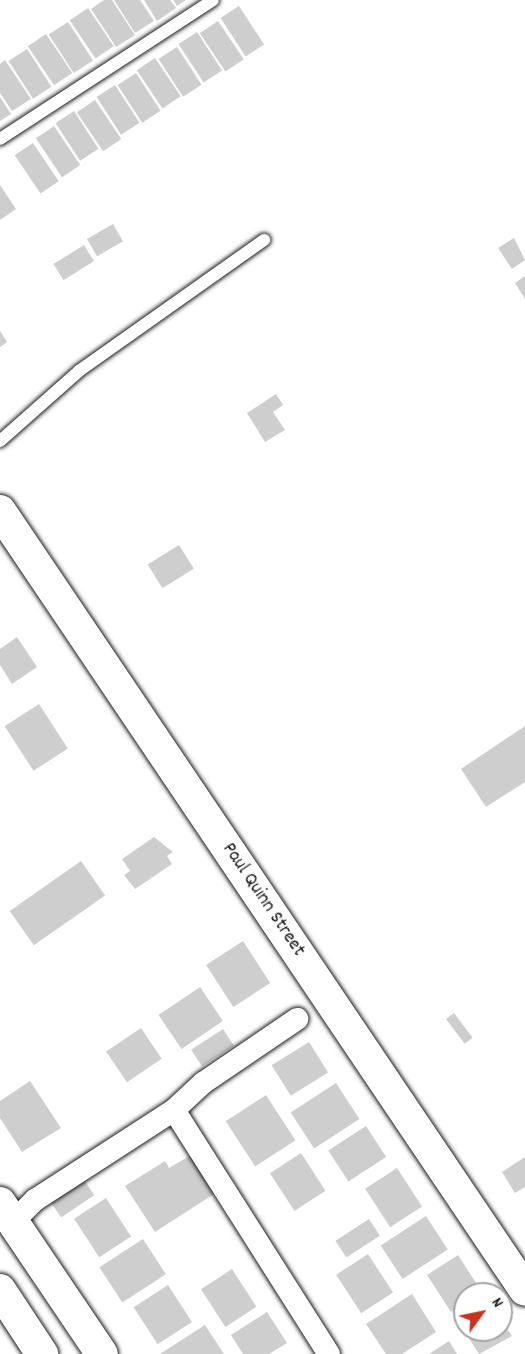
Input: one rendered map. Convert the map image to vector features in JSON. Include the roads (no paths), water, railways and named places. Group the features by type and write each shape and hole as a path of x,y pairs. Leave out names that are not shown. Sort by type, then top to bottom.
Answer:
{"street":[{"name":"Paul Quinn Street","path":"3,521 525,1290"},
{"path":"102,1354 6,1212 35,1200 174,1110 204,1083 297,1020"},
{"path":"174,1110 329,1354"},
{"path":"0,1290 42,1354"}],"lane":[{"path":"0,139 213,0"},
{"path":"0,441 79,371 264,240"}]}
